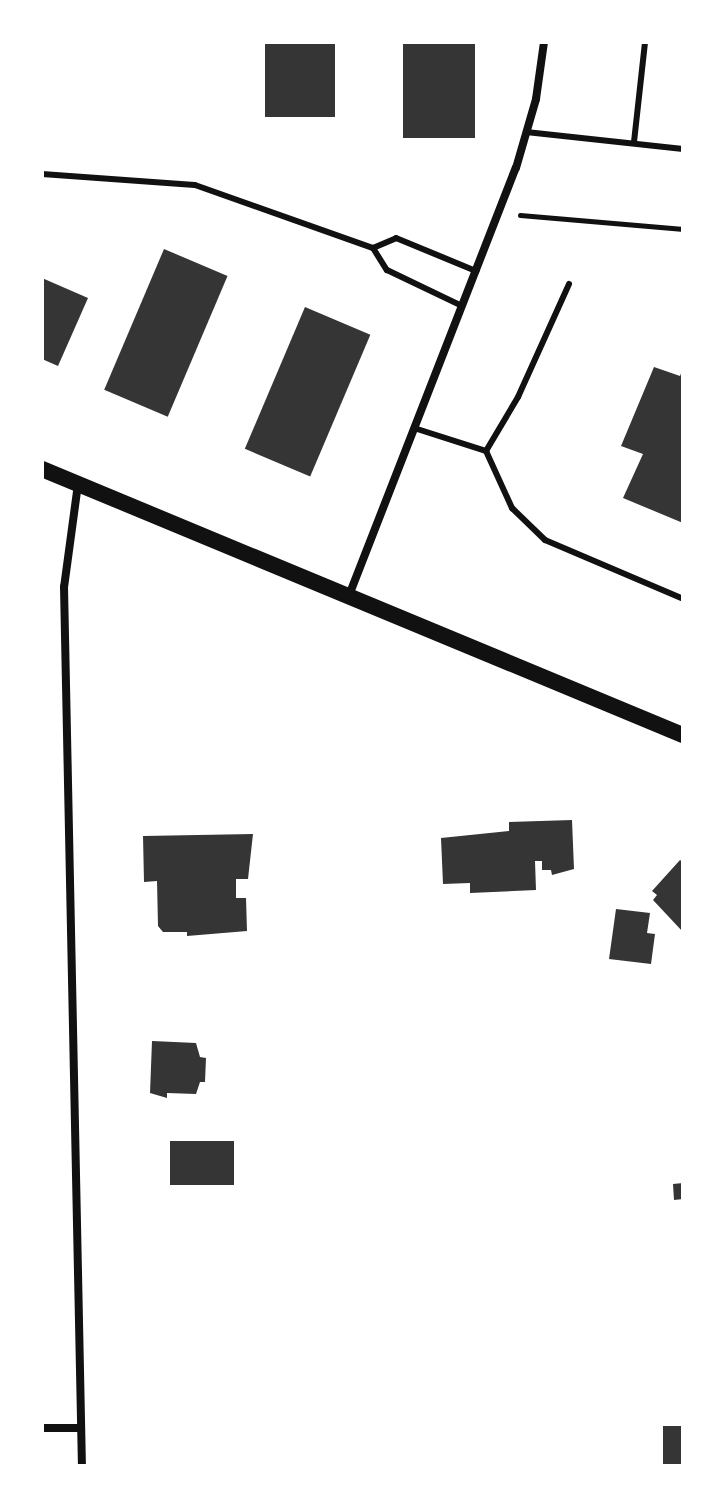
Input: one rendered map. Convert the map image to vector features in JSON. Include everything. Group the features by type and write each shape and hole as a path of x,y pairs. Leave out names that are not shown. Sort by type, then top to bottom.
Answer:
{"main road":[{"path":"42,469 683,735"}],"street":[{"path":"348,598 499,211 526,132 544,42"},
{"path":"78,484 64,587 82,1466"},
{"path":"42,1428 81,1428"}],"lane":[{"path":"634,142 645,42"},
{"path":"526,132 683,149"},
{"path":"42,174 195,185 373,248 387,270 462,306"},
{"path":"373,248 396,238 476,271"},
{"path":"486,451 518,397 569,284"},
{"path":"414,428 486,451 512,508 545,540 683,599"}],"path":[{"path":"499,211 683,229"}],"building":[{"path":"265,42 335,42 335,117 265,117"},
{"path":"403,42 475,42 475,138 403,138"},
{"path":"164,249 228,276 168,417 104,390"},
{"path":"42,278 88,298 58,366 42,359"},
{"path":"305,307 370,335 310,476 245,449"},
{"path":"654,367 680,376 683,368 683,523 623,498 643,454 621,446"},
{"path":"572,820 574,869 552,875 551,870 542,870 542,861 535,861 536,890 470,893 470,883 443,884 441,838 509,831 509,822"},
{"path":"253,834 248,879 236,879 236,898 246,898 247,931 187,936 187,932 163,932 158,926 157,881 144,882 143,836"},
{"path":"680,860 683,862 683,932 653,900 657,895 652,891"},
{"path":"616,909 650,913 647,933 655,934 651,964 609,959"},
{"path":"152,1041 196,1043 200,1057 206,1058 205,1082 200,1082 196,1094 167,1093 167,1098 150,1093"},
{"path":"170,1141 234,1141 234,1185 170,1185"},
{"path":"683,1183 683,1199 674,1200 673,1184"},
{"path":"663,1426 683,1426 683,1466 663,1466"}]}
